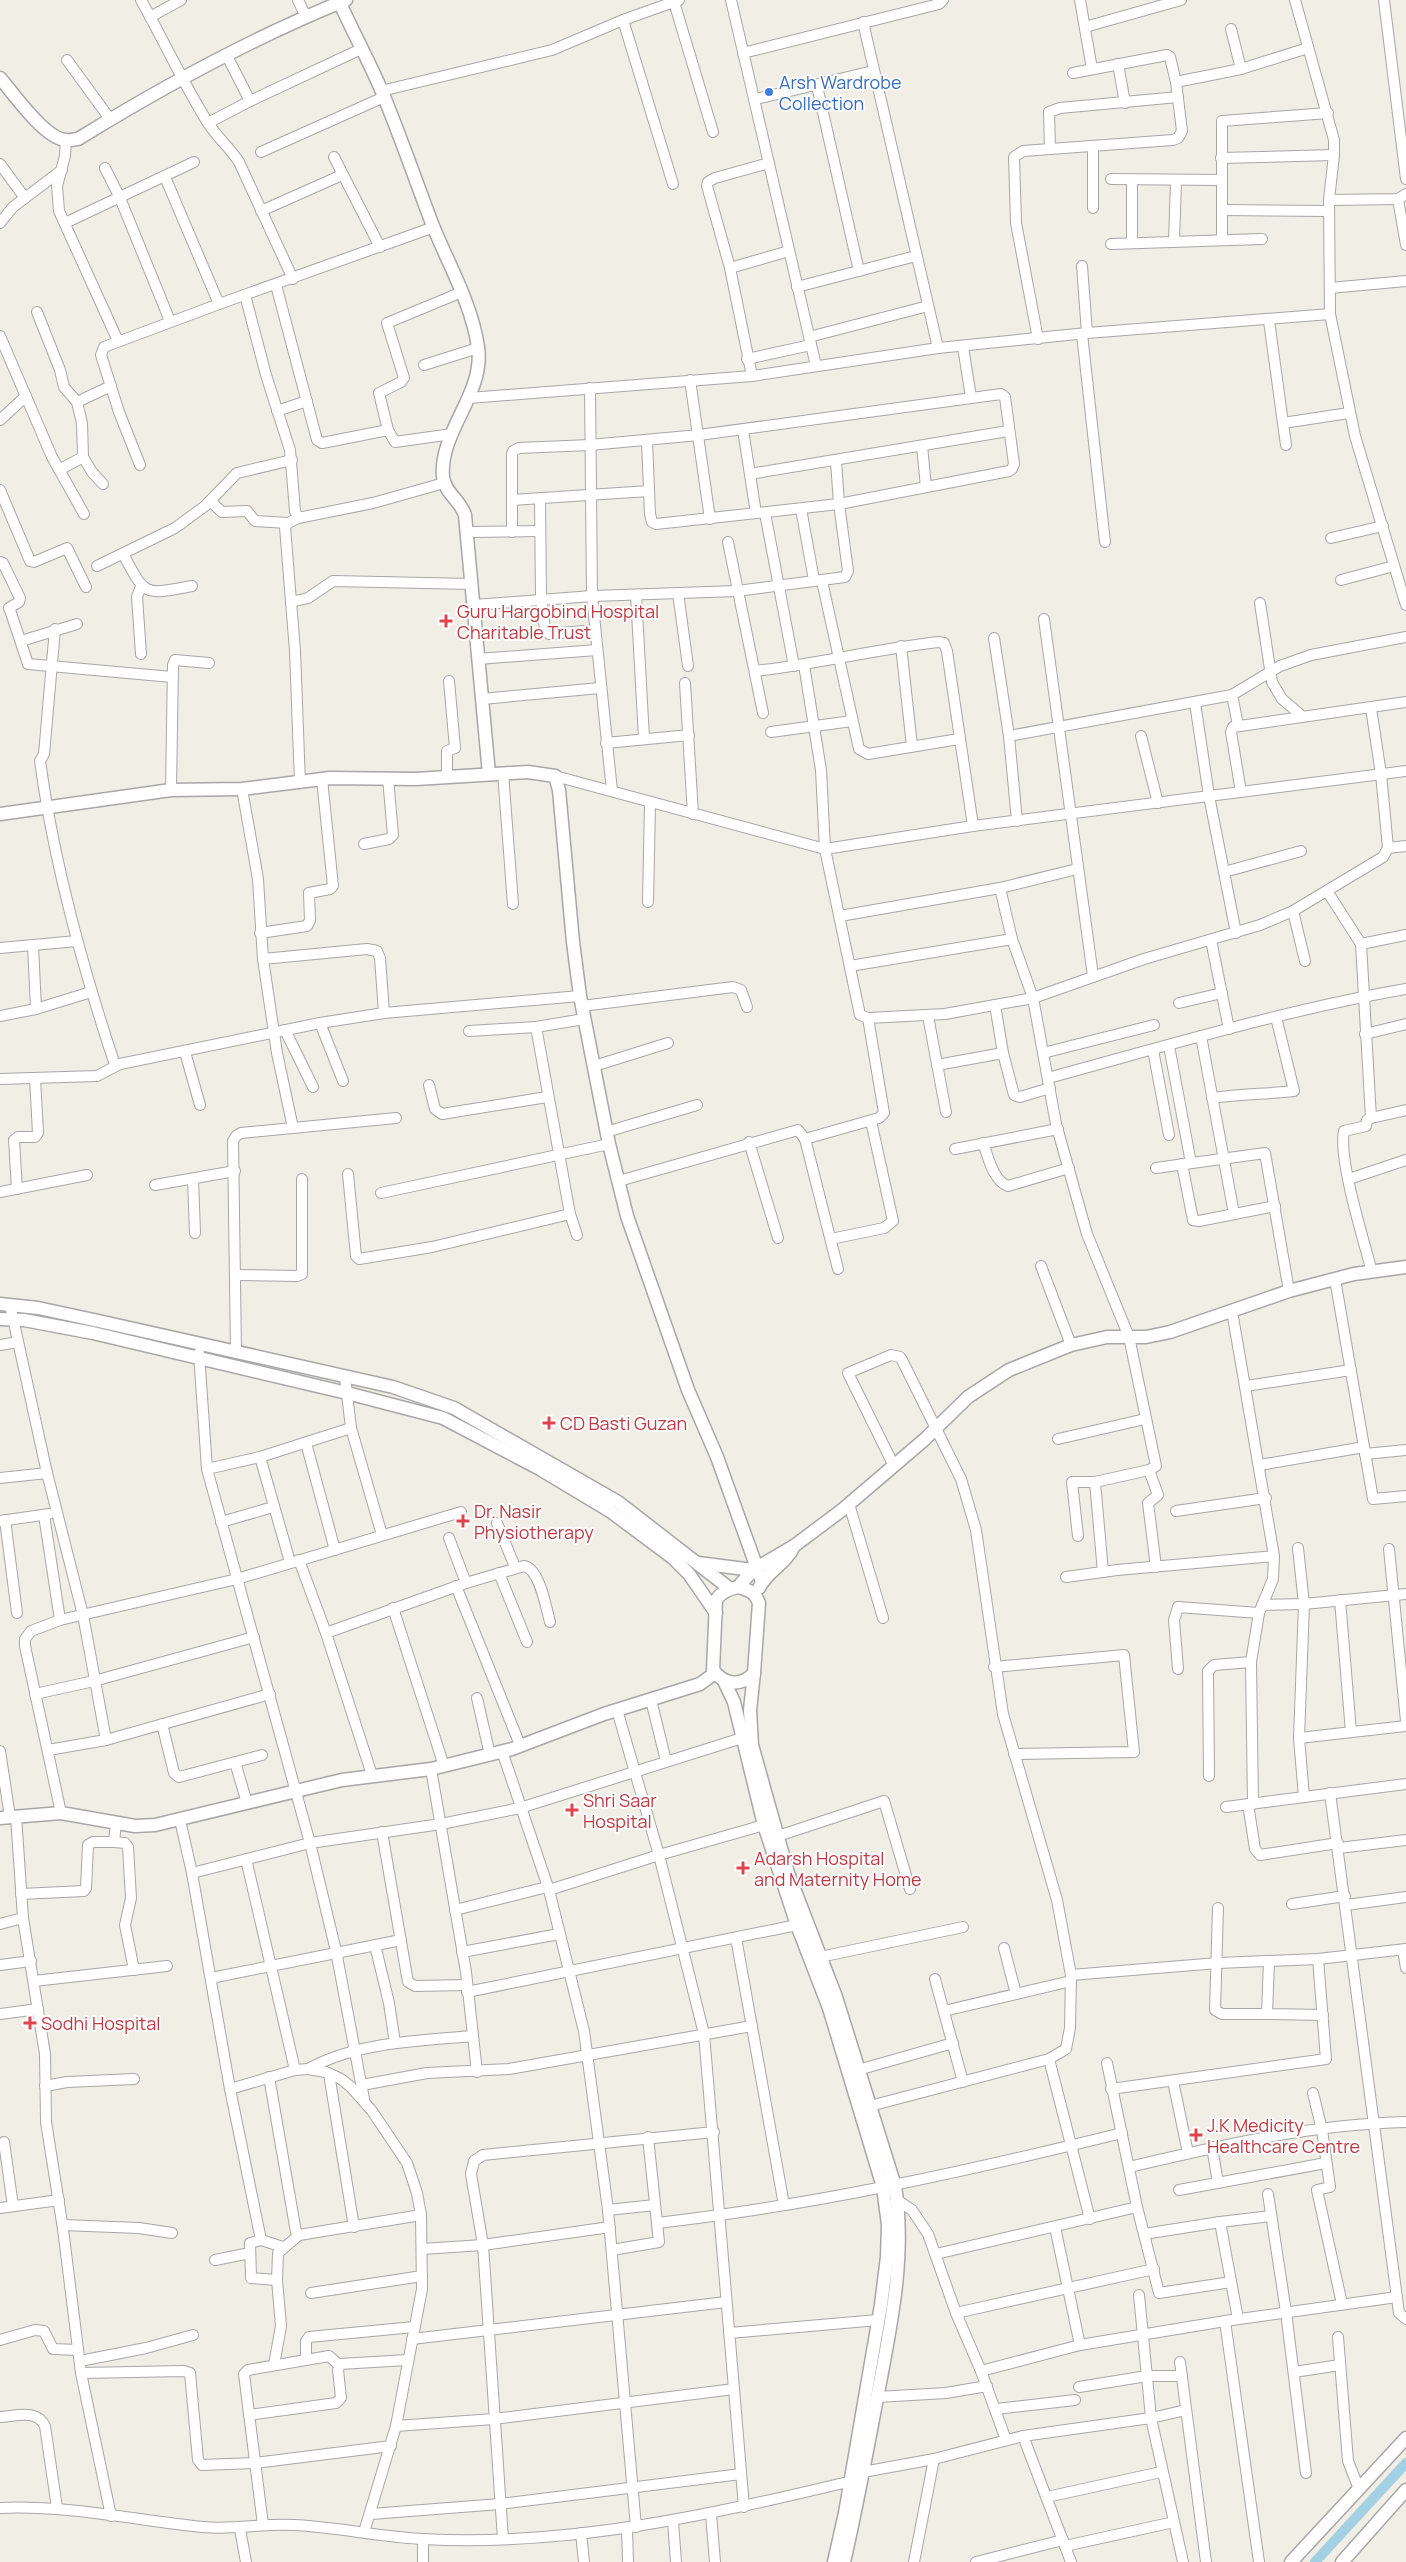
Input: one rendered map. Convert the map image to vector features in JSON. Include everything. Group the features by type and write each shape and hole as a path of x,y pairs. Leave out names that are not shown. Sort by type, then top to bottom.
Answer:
{"street":[{"path":"141,0 181,78 208,123 228,145 239,162 293,279"},
{"path":"150,17 181,0"},
{"path":"298,0 306,17"},
{"path":"731,0 756,99 816,366"},
{"path":"743,53 939,4 942,0"},
{"path":"1080,0 1092,69"},
{"path":"1085,27 1181,0"},
{"path":"1295,0 1328,113 1334,155 1329,200 1330,314 1349,413 1405,599"},
{"path":"1384,0 1406,179"},
{"path":"261,152 382,94 552,50 623,20 677,1 713,132"},
{"path":"0,78 46,130 55,137 66,140 78,138 226,54 336,2 382,94 434,227 462,292 478,348 478,364 469,398 452,434 444,465 444,483 462,506 467,532 489,774"},
{"path":"623,20 674,184"},
{"path":"863,22 938,348"},
{"path":"1231,29 1241,69"},
{"path":"1176,82 1241,69 1308,48"},
{"path":"208,123 360,49"},
{"path":"226,54 250,101"},
{"path":"1038,339 1016,223 1013,164 1018,153 1168,141 1178,138 1182,130 1176,82 1170,57 1167,55 1073,73"},
{"path":"67,60 110,119"},
{"path":"1118,64 1125,103"},
{"path":"756,99 817,86 873,71"},
{"path":"817,86 859,272"},
{"path":"1050,149 1049,112 1060,108 1178,97"},
{"path":"1222,240 1221,123 1225,120 1328,113"},
{"path":"66,140 57,198 65,223 118,341"},
{"path":"1093,147 1093,208"},
{"path":"1221,158 1334,155"},
{"path":"334,157 342,176 380,247"},
{"path":"65,223 194,162"},
{"path":"752,376 747,359 730,268 714,216 708,182 769,163"},
{"path":"0,164 24,198"},
{"path":"105,168 120,198 170,321"},
{"path":"0,223 12,207 62,170"},
{"path":"261,211 342,176"},
{"path":"165,177 219,304"},
{"path":"1111,179 1221,180"},
{"path":"1132,180 1132,243"},
{"path":"1174,241 1176,181"},
{"path":"1329,200 1402,196 1406,245"},
{"path":"1222,210 1329,211"},
{"path":"140,465 111,386 101,351 118,341 170,321 293,279 434,227"},
{"path":"1111,244 1262,239"},
{"path":"730,268 789,251"},
{"path":"797,287 916,256"},
{"path":"1082,266 1084,334 1105,542"},
{"path":"1330,288 1406,281"},
{"path":"276,285 319,443 388,430"},
{"path":"452,434 397,443 392,440 388,430 379,393 402,382 404,378 387,322 462,292"},
{"path":"245,295 292,460 295,511 298,518"},
{"path":"747,359 928,306"},
{"path":"36,312 60,370 64,387 77,402 82,424 80,438 83,457 92,472 103,484"},
{"path":"469,398 752,376 938,348 1084,334 1269,321 1330,314"},
{"path":"1269,321 1286,445"},
{"path":"0,336 59,470 84,514"},
{"path":"963,347 971,398"},
{"path":"424,364 478,348"},
{"path":"690,380 710,519"},
{"path":"77,402 111,386"},
{"path":"590,388 592,596 612,791"},
{"path":"512,532 512,454 515,449 647,441 1004,395 1014,464 1010,471 839,504 660,524 652,522 647,441"},
{"path":"0,420 26,396"},
{"path":"277,411 307,401"},
{"path":"1283,423 1349,413"},
{"path":"743,430 750,474 815,727 821,770 825,848 858,1012 862,1017 928,1016 1033,998 1093,976 1236,933 1293,911 1327,892 1383,857 1388,848 1381,774 1371,708"},
{"path":"750,474 836,462 1008,431"},
{"path":"922,446 926,487"},
{"path":"59,470 83,457"},
{"path":"97,566 175,528 210,501 238,473 292,460"},
{"path":"474,605 592,596 737,590 845,577 848,573 839,504 836,462"},
{"path":"210,501 222,512 247,511 255,521 288,523 298,518 373,503 444,483"},
{"path":"0,490 30,561 34,562 67,548 86,586"},
{"path":"512,500 649,491"},
{"path":"540,498 541,599 546,632 595,630"},
{"path":"801,508 839,659 857,745 863,753 959,739"},
{"path":"288,523 285,527 296,651 300,782"},
{"path":"1331,538 1383,526"},
{"path":"467,532 540,531"},
{"path":"728,542 752,667 755,671 763,713"},
{"path":"123,554 141,586 149,591 159,593 192,586"},
{"path":"0,562 3,562 20,598 19,602 10,608 22,640 24,658 28,664 172,677"},
{"path":"1341,580 1394,566"},
{"path":"291,602 308,598 333,581 472,584"},
{"path":"141,586 137,597 141,654"},
{"path":"678,593 688,666"},
{"path":"636,595 644,738"},
{"path":"1260,603 1270,672 1276,690 1302,716"},
{"path":"1044,619 1093,976"},
{"path":"22,640 77,624"},
{"path":"55,629 44,754 40,761 46,809 91,992 116,1065"},
{"path":"1009,736 1232,695 1270,672 1311,655 1406,637"},
{"path":"994,638 1009,736 1017,821"},
{"path":"755,671 799,666 901,646 938,642 946,646 973,826"},
{"path":"901,646 912,746"},
{"path":"478,659 597,650"},
{"path":"171,790 172,677 175,660 209,663"},
{"path":"447,777 447,751 455,748 449,681"},
{"path":"685,684 690,735 693,814"},
{"path":"482,699 600,688"},
{"path":"1232,695 1238,725"},
{"path":"1242,792 1231,732 1238,725 1406,702"},
{"path":"1195,703 1209,796 1236,933"},
{"path":"771,732 852,721"},
{"path":"606,743 690,735"},
{"path":"1141,736 1158,803"},
{"path":"0,814 171,790 242,789 322,779 544,773 650,803 825,848 1070,813 1406,771"},
{"path":"504,773 513,904"},
{"path":"555,776 560,790 573,942 582,1007 608,1138 627,1216 658,1306 755,1569 762,1582"},
{"path":"364,844 389,839 394,835 388,778"},
{"path":"260,933 307,926 310,920 309,893 330,889 333,886 322,779"},
{"path":"242,789 258,879 260,933 274,1033 293,1128"},
{"path":"648,902 650,803"},
{"path":"1388,848 1406,846"},
{"path":"1224,872 1301,851"},
{"path":"840,916 1000,888 1077,869"},
{"path":"1000,888 1012,939 1033,998 1058,1129 1069,1168 1088,1234 1129,1337 1156,1466 1149,1470 1095,1482 1072,1482 1078,1536"},
{"path":"1327,892 1361,944 1371,1118"},
{"path":"1293,911 1304,961"},
{"path":"1361,944 1406,935"},
{"path":"850,966 1012,939"},
{"path":"0,948 77,940"},
{"path":"1211,940 1228,1029"},
{"path":"33,945 36,1009"},
{"path":"263,959 367,949 377,951 380,958 384,1013"},
{"path":"0,1079 97,1076 116,1065 320,1023 384,1013 582,1007 733,987 740,990 747,1007"},
{"path":"995,1005 1003,1053 1014,1095 1020,1097 1049,1083 1201,1036 1364,996 1406,989"},
{"path":"0,1016 36,1009 91,992"},
{"path":"1179,1003 1222,993"},
{"path":"469,1031 536,1027 582,1007"},
{"path":"928,1016 946,1112"},
{"path":"805,1139 871,1121 882,1116 884,1109 868,1018"},
{"path":"1212,1098 1239,1094 1255,1096 1294,1091 1276,1018"},
{"path":"320,1023 343,1081"},
{"path":"1366,1034 1406,1024"},
{"path":"1043,1052 1154,1025"},
{"path":"536,1027 547,1097 570,1214 577,1235"},
{"path":"285,1030 313,1087"},
{"path":"1201,1036 1234,1214"},
{"path":"594,1066 668,1043"},
{"path":"1169,1046 1193,1220 1198,1221 1275,1206"},
{"path":"1153,1050 1169,1135"},
{"path":"185,1052 200,1105"},
{"path":"937,1065 1003,1053"},
{"path":"18,1189 14,1140 18,1137 35,1137 38,1133 34,1078"},
{"path":"429,1085 435,1109 442,1114 547,1097"},
{"path":"381,1194 559,1156 697,1105"},
{"path":"1372,1272 1349,1179 1343,1142 1344,1131 1366,1126 1367,1120 1371,1118 1406,1110"},
{"path":"236,1353 234,1141 236,1136 241,1133 396,1118"},
{"path":"831,1239 884,1228 893,1221 871,1121"},
{"path":"955,1149 1058,1129"},
{"path":"619,1181 749,1142 798,1130 805,1139 838,1269"},
{"path":"749,1142 778,1238"},
{"path":"983,1143 997,1178 1002,1184 1008,1186 1069,1168"},
{"path":"1156,1168 1261,1153 1266,1155 1289,1291"},
{"path":"1349,1179 1406,1160"},
{"path":"155,1185 235,1171"},
{"path":"348,1174 356,1256 359,1259 432,1247 570,1214"},
{"path":"0,1192 87,1175"},
{"path":"193,1179 195,1233"},
{"path":"235,1275 297,1276 302,1274 302,1180"},
{"path":"1041,1266 1072,1345"},
{"path":"1006,2440 987,2386 956,2313 928,2234 917,2216 897,2200 889,2186 829,2008 796,1925 764,1826 734,1702 720,1677 713,1670 716,1600 719,1595 733,1588 755,1569 794,1546 849,1504 935,1430 968,1397 1008,1370 1072,1345 1107,1337 1146,1337 1170,1332 1289,1291 1335,1279 1406,1267"},
{"path":"1335,1279 1373,1499 1406,1496"},
{"path":"106,1740 83,1615 18,1342 6,1319 5,1304 94,1320 392,1387 454,1408 618,1502 695,1562 733,1588 756,1595"},
{"path":"1232,1311 1266,1498 1274,1556 1273,1579 1260,1609 1251,1662 1250,1804 1255,1849 1260,1855 1406,1840"},
{"path":"6,1319 93,1333 422,1412 460,1426 610,1511 673,1558 690,1574 716,1613"},
{"path":"0,1346 18,1342"},
{"path":"200,1344 199,1359 206,1469 297,1790 336,1951 364,2099"},
{"path":"870,2106 1049,2059 1061,2054 1068,2046 1071,1978 1057,1900 1006,1728 994,1667 987,1593 976,1530 960,1479 900,1357 890,1356 848,1373 894,1466"},
{"path":"1246,1386 1351,1370"},
{"path":"345,1377 351,1428 382,1536"},
{"path":"1058,1439 1145,1419"},
{"path":"206,1469 260,1457 351,1428"},
{"path":"306,1443 335,1550"},
{"path":"1260,1465 1365,1450 1406,1450"},
{"path":"260,1457 272,1507 326,1633 372,1775"},
{"path":"1149,1470 1158,1495 1148,1503 1156,1567"},
{"path":"0,1478 48,1473"},
{"path":"1095,1482 1103,1572"},
{"path":"1176,1511 1266,1498"},
{"path":"849,1504 883,1618"},
{"path":"221,1522 272,1507"},
{"path":"61,1813 25,1639 31,1631 60,1620 236,1579 461,1512"},
{"path":"17,1613 2,1521 58,1513"},
{"path":"44,1515 60,1620"},
{"path":"498,1523 515,1567"},
{"path":"449,1538 461,1585 520,1745"},
{"path":"794,1546 786,1560 762,1582 756,1595 759,1603 750,1710 752,1745 788,1873 820,1957 870,2106 889,2186 887,2257 859,2477 834,2562"},
{"path":"1298,1548 1304,1604 1299,1738 1304,1797"},
{"path":"1389,1549 1403,1659 1406,1721"},
{"path":"1066,1577 1274,1556"},
{"path":"695,1562 755,1569"},
{"path":"326,1633 392,1608 515,1567 529,1567 534,1571 550,1622"},
{"path":"499,1573 527,1642"},
{"path":"1178,1669 1174,1620 1178,1608 1260,1609 1406,1594"},
{"path":"1340,1600 1351,1732"},
{"path":"392,1608 444,1766"},
{"path":"35,1694 94,1681 254,1637"},
{"path":"994,1667 1124,1655 1134,1752 1014,1754"},
{"path":"1209,1776 1208,1672 1214,1665 1251,1662"},
{"path":"8,1817 61,1813 135,1826 156,1825 297,1790 372,1775 431,1769 496,1753 617,1710 720,1677 741,1683 754,1673"},
{"path":"48,1750 106,1740 270,1694"},
{"path":"477,1698 496,1753 520,1808 548,1888 570,1971 587,2055 610,2226 616,2315 633,2486 632,2528 628,2562"},
{"path":"651,1700 666,1761"},
{"path":"617,1710 633,1771 659,1855 704,2034 714,2132 719,2216 744,2507"},
{"path":"162,1724 176,1776 182,1777 262,1755"},
{"path":"1299,1738 1406,1726"},
{"path":"192,1873 310,1843 441,1824 520,1808 742,1738"},
{"path":"0,1751 8,1817 45,2054 46,2122 63,2225 81,2373 111,2516"},
{"path":"235,1762 246,1803"},
{"path":"431,1769 462,1952 477,2072"},
{"path":"1226,1807 1406,1784"},
{"path":"1330,1793 1399,2313 1406,2319"},
{"path":"778,1836 884,1801 910,1890"},
{"path":"180,1820 192,1873 230,2089 261,2240"},
{"path":"114,1842 116,1823"},
{"path":"455,1910 548,1888 764,1826"},
{"path":"382,1832 410,1984 416,1986 467,1989 683,1950 796,1925"},
{"path":"21,1894 84,1891 87,1881 88,1845 93,1842 125,1843 128,1847 131,1898 125,1926 134,1970"},
{"path":"246,1859 295,2070"},
{"path":"1292,1904 1406,1897"},
{"path":"1218,1908 1218,1963 1214,2005 1217,2013 1322,2015"},
{"path":"0,1924 23,1918"},
{"path":"820,1957 963,1927"},
{"path":"462,1952 559,1934"},
{"path":"736,1938 784,2205"},
{"path":"211,1978 270,1967 336,1951 401,1940"},
{"path":"375,1945 389,2003 395,2043"},
{"path":"1004,1948 1016,1994"},
{"path":"944,2011 1016,1994 1071,1978 1218,1963 1318,1959 1405,1950 1406,1968"},
{"path":"1111,2090 1326,2059 1318,1959"},
{"path":"0,1965 31,1961"},
{"path":"1267,2014 1269,1961"},
{"path":"34,1981 167,1966"},
{"path":"935,1980 963,2082"},
{"path":"0,2014 38,2009"},
{"path":"362,2085 427,2072 477,2072 509,2069 752,2026"},
{"path":"308,2069 320,2062 395,2043 472,2036"},
{"path":"858,2070 953,2043"},
{"path":"1049,2059 1090,2219"},
{"path":"1107,2064 1128,2168 1159,2293 1231,2282"},
{"path":"230,2089 295,2070 308,2069 329,2074 351,2087 364,2099 407,2163 417,2193 421,2215 422,2289 396,2426 364,2532"},
{"path":"329,2074 354,2227"},
{"path":"269,2077 298,2235"},
{"path":"45,2086 67,2082 134,2079"},
{"path":"1173,2081 1188,2153"},
{"path":"1313,2093 1322,2130 1330,2187 1317,2190 1342,2304"},
{"path":"1128,2168 1212,2148 1373,2123 1406,2122"},
{"path":"503,2539 483,2245 471,2166 477,2157 648,2137 714,2132"},
{"path":"657,2223 719,2216 889,2186 1122,2133"},
{"path":"612,2250 658,2243 660,2239 648,2137"},
{"path":"4,2142 13,2206"},
{"path":"1212,2148 1218,2183"},
{"path":"1179,2190 1326,2163"},
{"path":"1268,2194 1286,2312 1306,2473"},
{"path":"0,2208 58,2200"},
{"path":"844,2562 859,2477 877,2397 900,2257 897,2200"},
{"path":"608,2210 655,2205"},
{"path":"936,2254 1138,2207"},
{"path":"274,2365 281,2326 277,2280 278,2253 283,2247 298,2235 421,2215"},
{"path":"1144,2234 1272,2216"},
{"path":"1220,2222 1238,2319"},
{"path":"63,2225 138,2228 172,2233"},
{"path":"422,2249 483,2245 610,2226"},
{"path":"1055,2227 1080,2346"},
{"path":"277,2280 251,2278 250,2243 261,2240 283,2247"},
{"path":"215,2260 250,2253"},
{"path":"956,2313 1154,2269"},
{"path":"311,2293 422,2276"},
{"path":"1139,2295 1151,2418 1183,2562"},
{"path":"981,2371 1080,2346 1144,2334 1397,2296"},
{"path":"412,2339 490,2332 726,2302"},
{"path":"729,2333 878,2320"},
{"path":"1225,2321 1259,2562"},
{"path":"306,2358 306,2341 309,2338 414,2327"},
{"path":"0,2340 35,2330 44,2331 53,2349 78,2350"},
{"path":"80,2361 146,2348 193,2335"},
{"path":"1338,2337 1348,2461 1359,2489"},
{"path":"263,2525 244,2374 248,2370 306,2358 329,2356 339,2365"},
{"path":"339,2365 344,2363 407,2360"},
{"path":"1180,2362 1206,2562"},
{"path":"1294,2372 1340,2364"},
{"path":"249,2415 336,2403 341,2398 339,2365"},
{"path":"81,2373 188,2371 191,2376 200,2463 206,2466 255,2463 391,2446"},
{"path":"1079,2388 1147,2376 1182,2376"},
{"path":"877,2397 946,2393 987,2386"},
{"path":"396,2426 494,2419 734,2389"},
{"path":"996,2409 1075,2400"},
{"path":"0,2508 57,2508 203,2527 240,2529 263,2525 292,2524 423,2539 503,2539 581,2533 673,2522 744,2507 1023,2436 1151,2418 1186,2410"},
{"path":"0,2417 32,2414 42,2420 45,2426 57,2508"},
{"path":"1023,2436 1072,2562"},
{"path":"1291,2562 1406,2438"},
{"path":"914,2562 934,2459"},
{"path":"1047,2497 1162,2472"},
{"path":"371,2514 500,2504 741,2474"},
{"path":"1342,2562 1406,2490"},
{"path":"711,2514 715,2562"},
{"path":"673,2522 676,2562"},
{"path":"976,2562 1174,2522"},
{"path":"240,2529 246,2562"},
{"path":"581,2533 584,2562"},
{"path":"423,2539 423,2562"}],"waterway":[{"path":"1315,2562 1406,2463"}],"place":[{"name":"Arsh Wardrobe Collection","path":"769,92"},
{"name":"Guru Hargobind Hospital Charitable Trust","path":"446,621"},
{"name":"CD Basti Guzan","path":"549,1423"},
{"name":"Dr. Nasir Physiotherapy","path":"463,1521"},
{"name":"Shri Saar Hospital","path":"572,1810"},
{"name":"Adarsh Hospital and Maternity Home","path":"743,1868"},
{"name":"Sodhi Hospital","path":"30,2023"},
{"name":"J.K Medicity Healthcare Centre","path":"1196,2135"}]}
